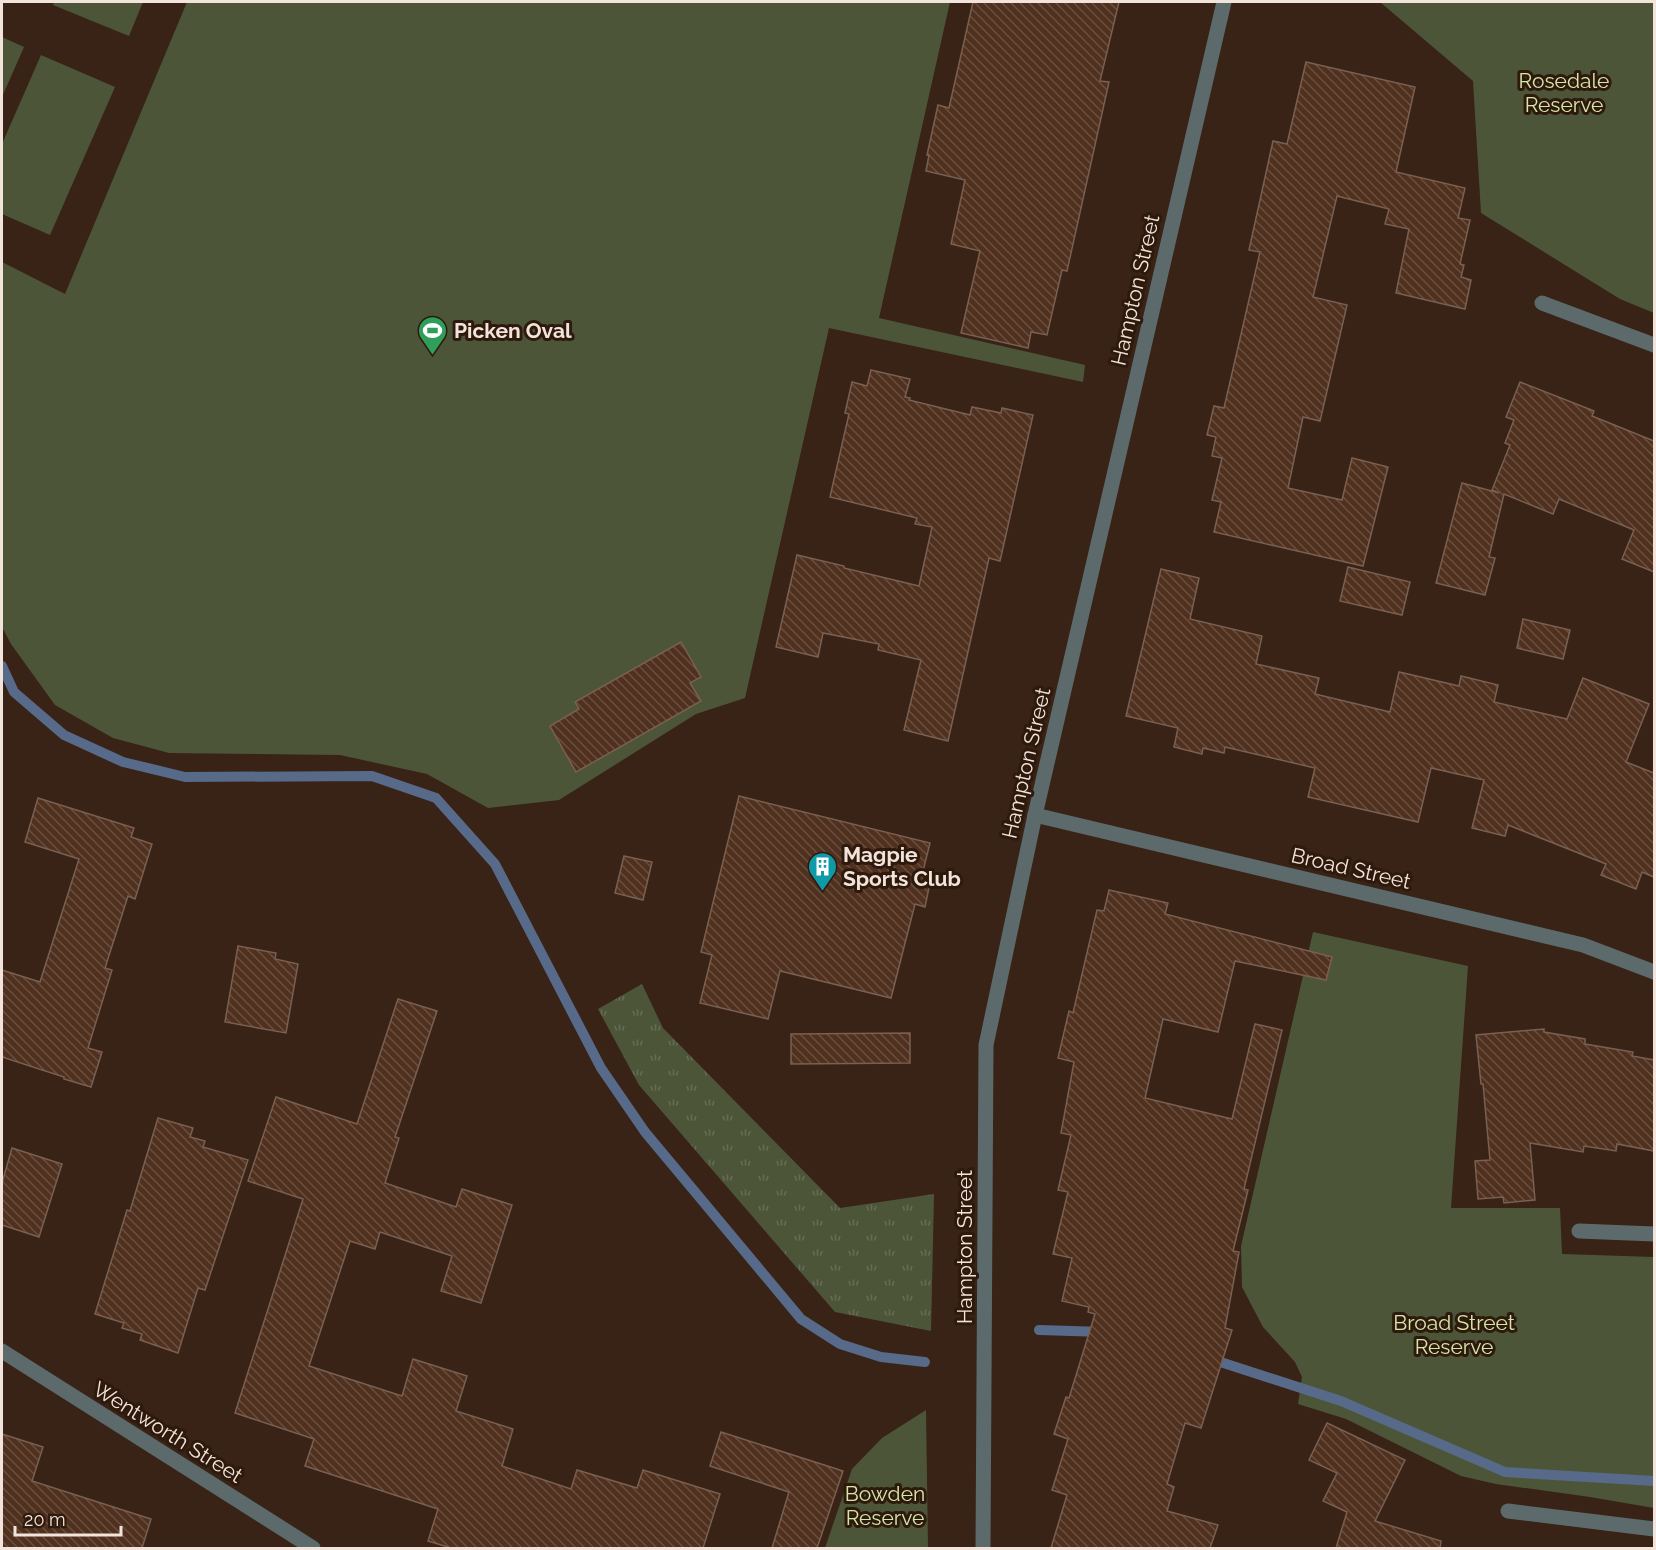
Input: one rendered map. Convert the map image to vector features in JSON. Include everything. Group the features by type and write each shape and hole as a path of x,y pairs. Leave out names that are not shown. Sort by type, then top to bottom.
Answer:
{"street":[{"name":"Hampton Street","path":"983,1548 986,1045 1035,815 1224,2"},
{"path":"1542,303 1654,345"},
{"name":"Broad Street","path":"1035,815 1584,945 1654,972"},
{"path":"1578,1232 1654,1234"},
{"name":"Wentworth Street","path":"2,1351 313,1548"},
{"path":"1509,1511 1654,1529"}],"green space":[{"path":"54,2 143,2 129,36 53,5"},
{"name":"Picken Oval","path":"187,2 950,2 879,318 1085,365 1083,382 829,328 745,698 696,714 559,800 488,808 427,774 340,755 169,753 113,738 55,705 11,644 2,627 2,262 65,294"},
{"name":"Rosedale Reserve","path":"1380,2 1654,2 1654,313 1620,299 1481,213 1473,81"},
{"path":"2,37 24,47 2,97"},
{"path":"41,55 115,87 50,235 2,214 2,144"},
{"name":"Broad Street Reserve","path":"1313,932 1468,966 1451,1208 1560,1208 1562,1254 1654,1257 1654,1508 1496,1484 1461,1476 1346,1419 1298,1404 1302,1377 1295,1362 1263,1327 1242,1287 1241,1246"},
{"path":"642,984 663,1028 840,1208 934,1194 931,1331 835,1312 639,1085 598,1009"},
{"name":"Bowden Reserve","path":"926,1410 928,1548 825,1548 852,1469 882,1438"}],"building":[{"path":"973,2 1119,2 1100,81 1109,82 1067,271 1062,270 1047,335 1031,332 1028,348 961,333 980,251 951,244 965,180 926,171 929,155 927,155 938,105 949,108"},
{"path":"1306,62 1415,87 1396,172 1465,188 1458,218 1470,220 1460,264 1464,265 1461,277 1471,280 1465,309 1396,293 1409,229 1385,224 1389,209 1337,196 1313,297 1347,305 1320,421 1303,417 1288,488 1342,500 1352,458 1388,467 1363,566 1214,532 1221,502 1212,500 1222,458 1212,456 1216,437 1207,435 1214,406 1224,408 1260,252 1249,250 1273,141 1287,144"},
{"path":"871,370 910,379 905,397 910,398 909,400 970,415 972,407 1001,413 1002,408 1033,415 1000,561 989,558 948,741 904,730 921,660 878,650 879,644 823,633 818,657 776,647 797,555 919,586 932,527 915,524 917,518 830,497 849,414 845,413 852,382 867,386"},
{"path":"1520,382 1594,411 1592,416 1654,441 1654,572 1622,559 1634,530 1559,499 1553,514 1504,494 1489,557 1495,558 1485,595 1436,583 1462,483 1499,493 1492,490 1510,445 1505,443 1514,420 1506,417"},
{"path":"1348,567 1410,582 1402,615 1340,601"},
{"path":"1161,569 1199,578 1190,619 1262,636 1256,664 1319,678 1315,694 1390,712 1399,672 1459,686 1461,676 1498,685 1494,702 1567,719 1583,678 1649,704 1626,762 1654,773 1654,877 1642,872 1636,889 1601,875 1606,864 1508,825 1505,836 1472,828 1484,780 1431,768 1418,822 1308,797 1315,768 1225,747 1224,753 1203,748 1202,754 1174,747 1178,728 1126,716"},
{"path":"1523,619 1570,630 1563,659 1517,648"},
{"path":"681,642 701,677 690,683 701,701 576,772 550,726 579,709 575,702"},
{"name":"Magpie Sports Club","path":"739,796 930,843 922,875 931,878 925,907 915,904 891,998 780,971 768,1019 700,1003 712,955 701,952"},
{"path":"38,798 134,828 131,837 152,844 135,899 128,896 105,968 112,970 88,1048 102,1052 91,1087 2,1057 2,970 40,982 79,859 25,842"},
{"path":"624,856 652,862 643,900 615,893"},
{"path":"1109,890 1168,903 1165,914 1332,957 1326,980 1235,961 1218,1032 1163,1019 1145,1098 1232,1119 1255,1024 1282,1030 1244,1189 1248,1190 1233,1251 1239,1252 1225,1328 1232,1330 1201,1428 1185,1423 1167,1484 1174,1487 1167,1511 1218,1525 1210,1548 1051,1548 1067,1495 1052,1490 1068,1439 1054,1434 1066,1397 1069,1398 1095,1314 1088,1312 1089,1307 1062,1301 1072,1258 1053,1254 1068,1192 1058,1190 1071,1135 1061,1133 1074,1062 1058,1058 1069,1011 1073,1013 1097,910 1104,911"},
{"path":"238,946 276,953 275,959 298,964 286,1033 225,1022"},
{"path":"398,999 437,1011 395,1137 399,1138 385,1183 456,1207 462,1189 512,1205 481,1303 441,1291 452,1256 380,1232 375,1249 350,1241 309,1366 402,1396 413,1359 467,1376 456,1411 513,1429 502,1466 571,1489 577,1470 637,1488 643,1470 720,1494 703,1548 451,1548 428,1541 438,1509 305,1466 314,1439 235,1413 303,1199 248,1181 276,1097 357,1124"},
{"path":"1544,1029 1544,1032 1585,1039 1585,1044 1633,1052 1632,1056 1654,1060 1654,1151 1617,1144 1616,1151 1584,1146 1583,1152 1530,1143 1535,1200 1504,1203 1503,1197 1478,1199 1475,1161 1490,1160 1476,1035"},
{"path":"910,1033 910,1063 791,1064 791,1034"},
{"path":"158,1118 193,1128 190,1137 205,1141 203,1147 248,1160 205,1290 198,1288 178,1353 140,1340 142,1334 122,1328 124,1323 95,1314 127,1210 130,1211"},
{"path":"12,1148 62,1164 39,1237 2,1225 2,1183"},
{"path":"1327,1423 1405,1460 1375,1521 1441,1541 1440,1548 1336,1548 1347,1512 1323,1501 1337,1473 1309,1460"},
{"path":"721,1432 843,1471 817,1548 772,1548 789,1492 710,1466"},
{"path":"2,1434 43,1447 32,1481 151,1519 142,1548 2,1548"}],"waterway":[{"path":"2,666 14,692 64,735 123,762 185,777 372,776 436,798 495,864 601,1068 645,1132 801,1319 840,1344 881,1357 925,1362"},
{"path":"1039,1330 1104,1332"},
{"path":"1208,1358 1341,1401 1505,1472 1654,1481"}],"place":[{"name":"Picken Oval","path":"433,356"},
{"name":"Magpie Sports Club","path":"822,892"}]}
